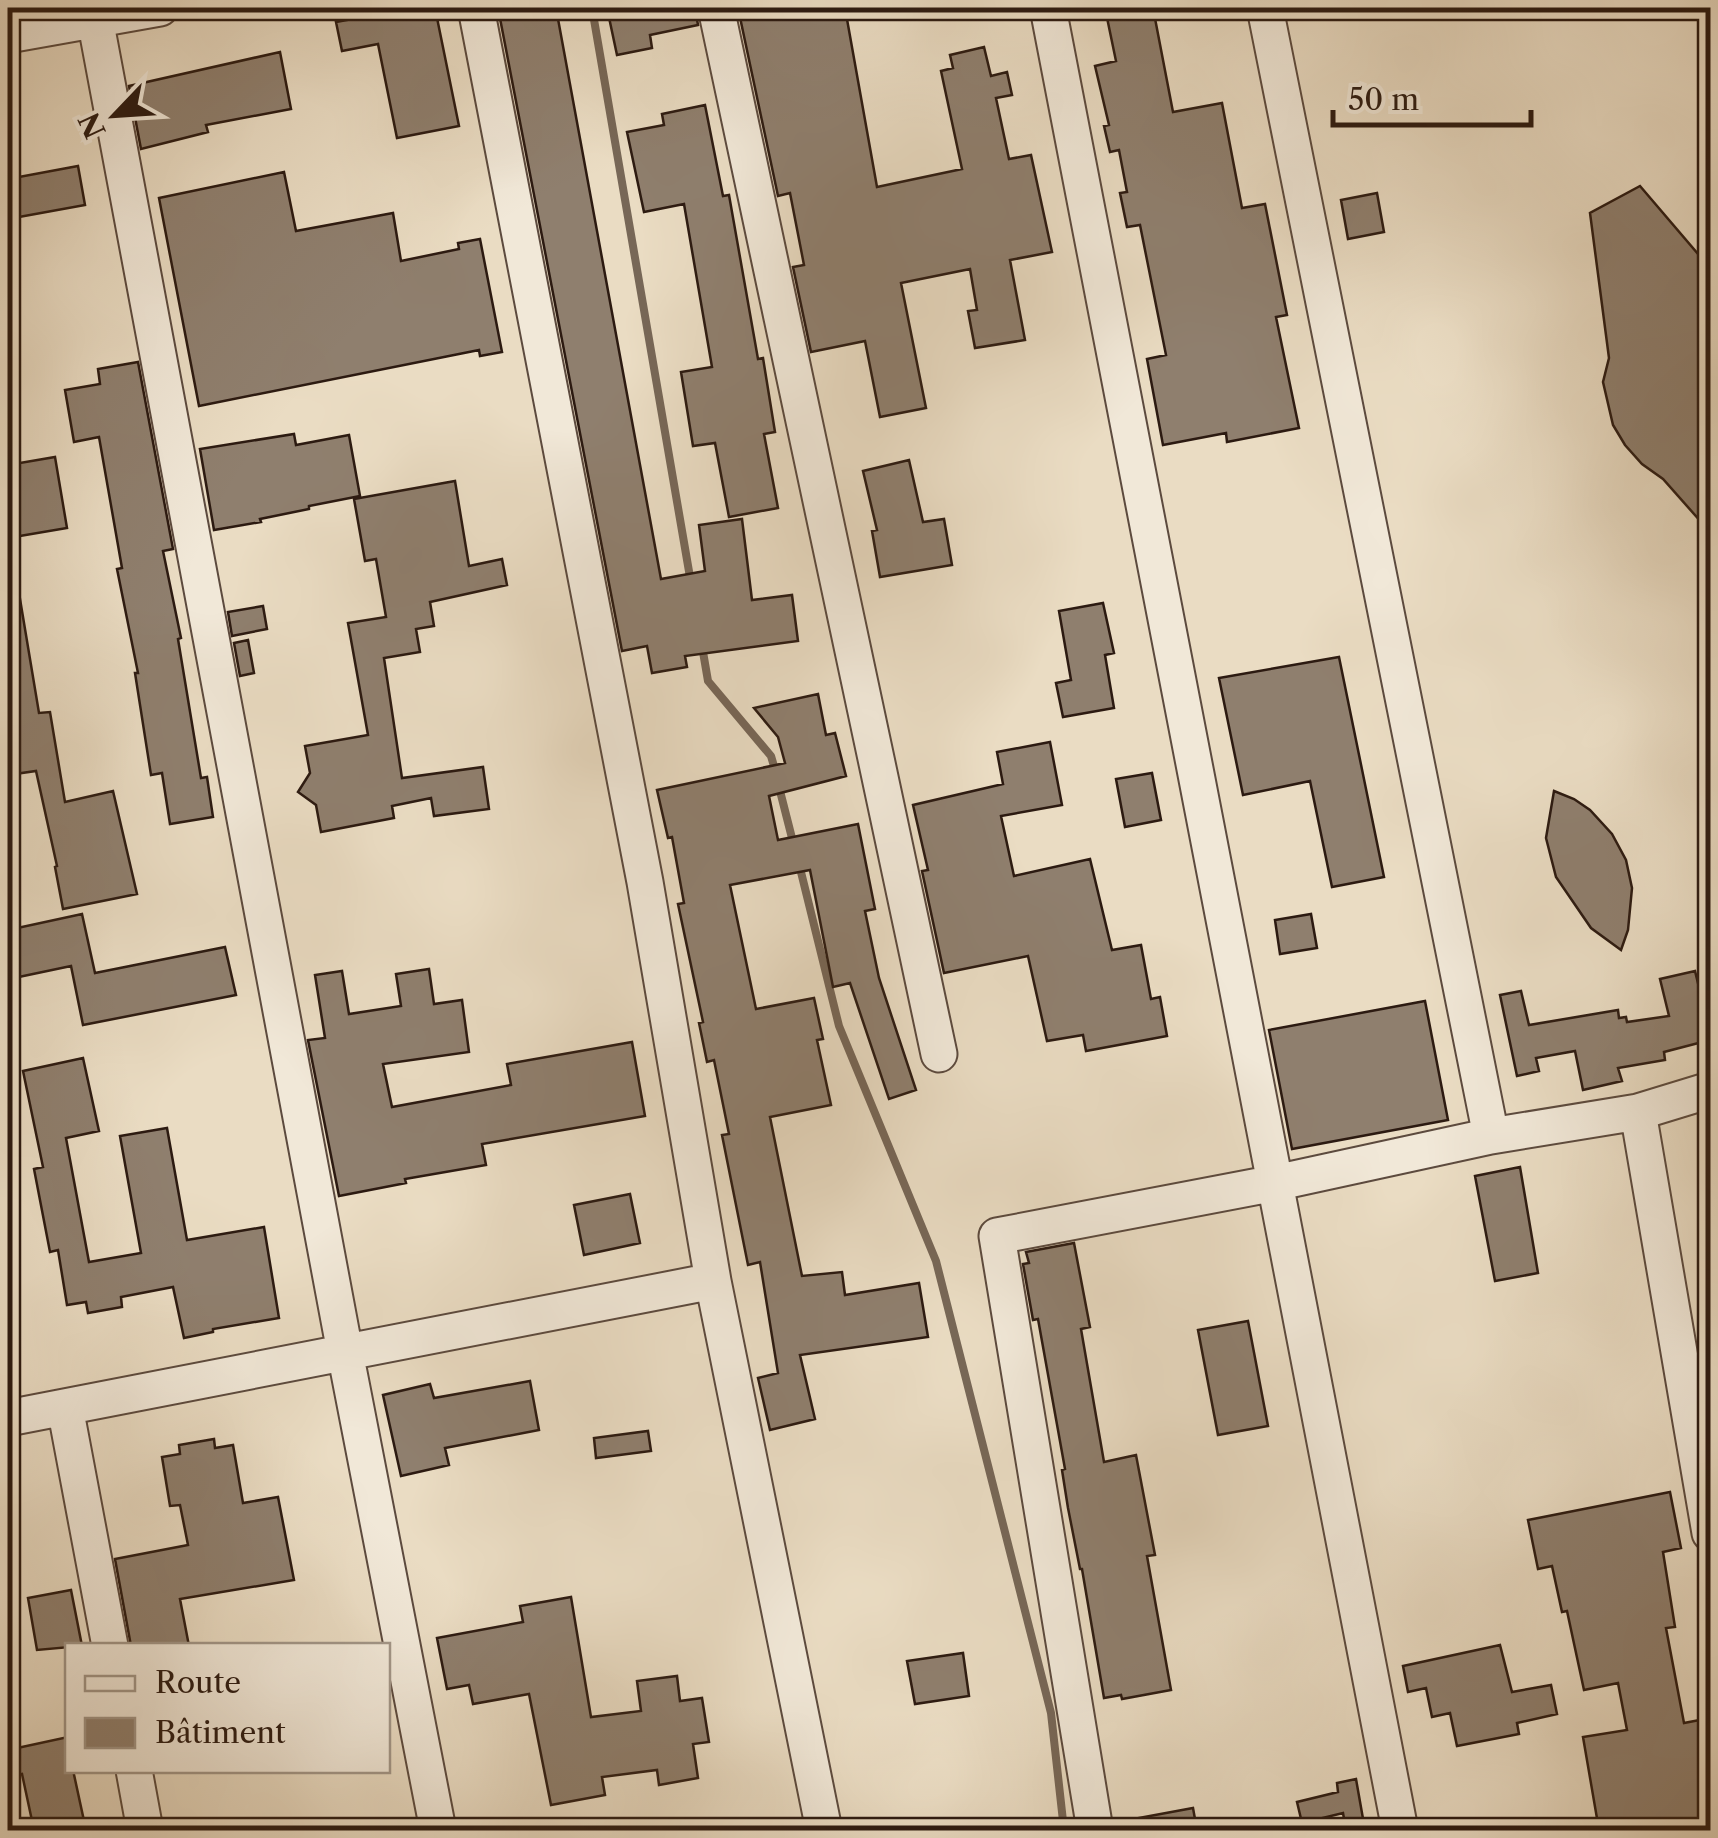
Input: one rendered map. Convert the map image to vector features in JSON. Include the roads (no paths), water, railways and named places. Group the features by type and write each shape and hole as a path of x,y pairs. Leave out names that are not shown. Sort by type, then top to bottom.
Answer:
{"street":[{"path":"8,34 95,14 160,8"},
{"path":"476,8 646,882 713,1281 824,1830"},
{"path":"716,8 939,1054"},
{"path":"1048,8 1400,1830"},
{"path":"1266,8 1490,1136"},
{"path":"95,14 438,1830"},
{"path":"1096,1830 997,1236 1274,1184 1490,1136 1638,1112 1710,1090"},
{"path":"1638,1112 1704,1470 1710,1533"},
{"path":"8,1418 713,1281"},
{"path":"65,1407 109,1643"},
{"path":"135,1773 145,1830"}],"waterway":[{"path":"592,8 691,583"},
{"path":"702,646 708,681 771,756 776,773"},
{"path":"779,787 794,846"},
{"path":"799,864 839,1026 936,1261 1051,1713 1064,1830"}]}
